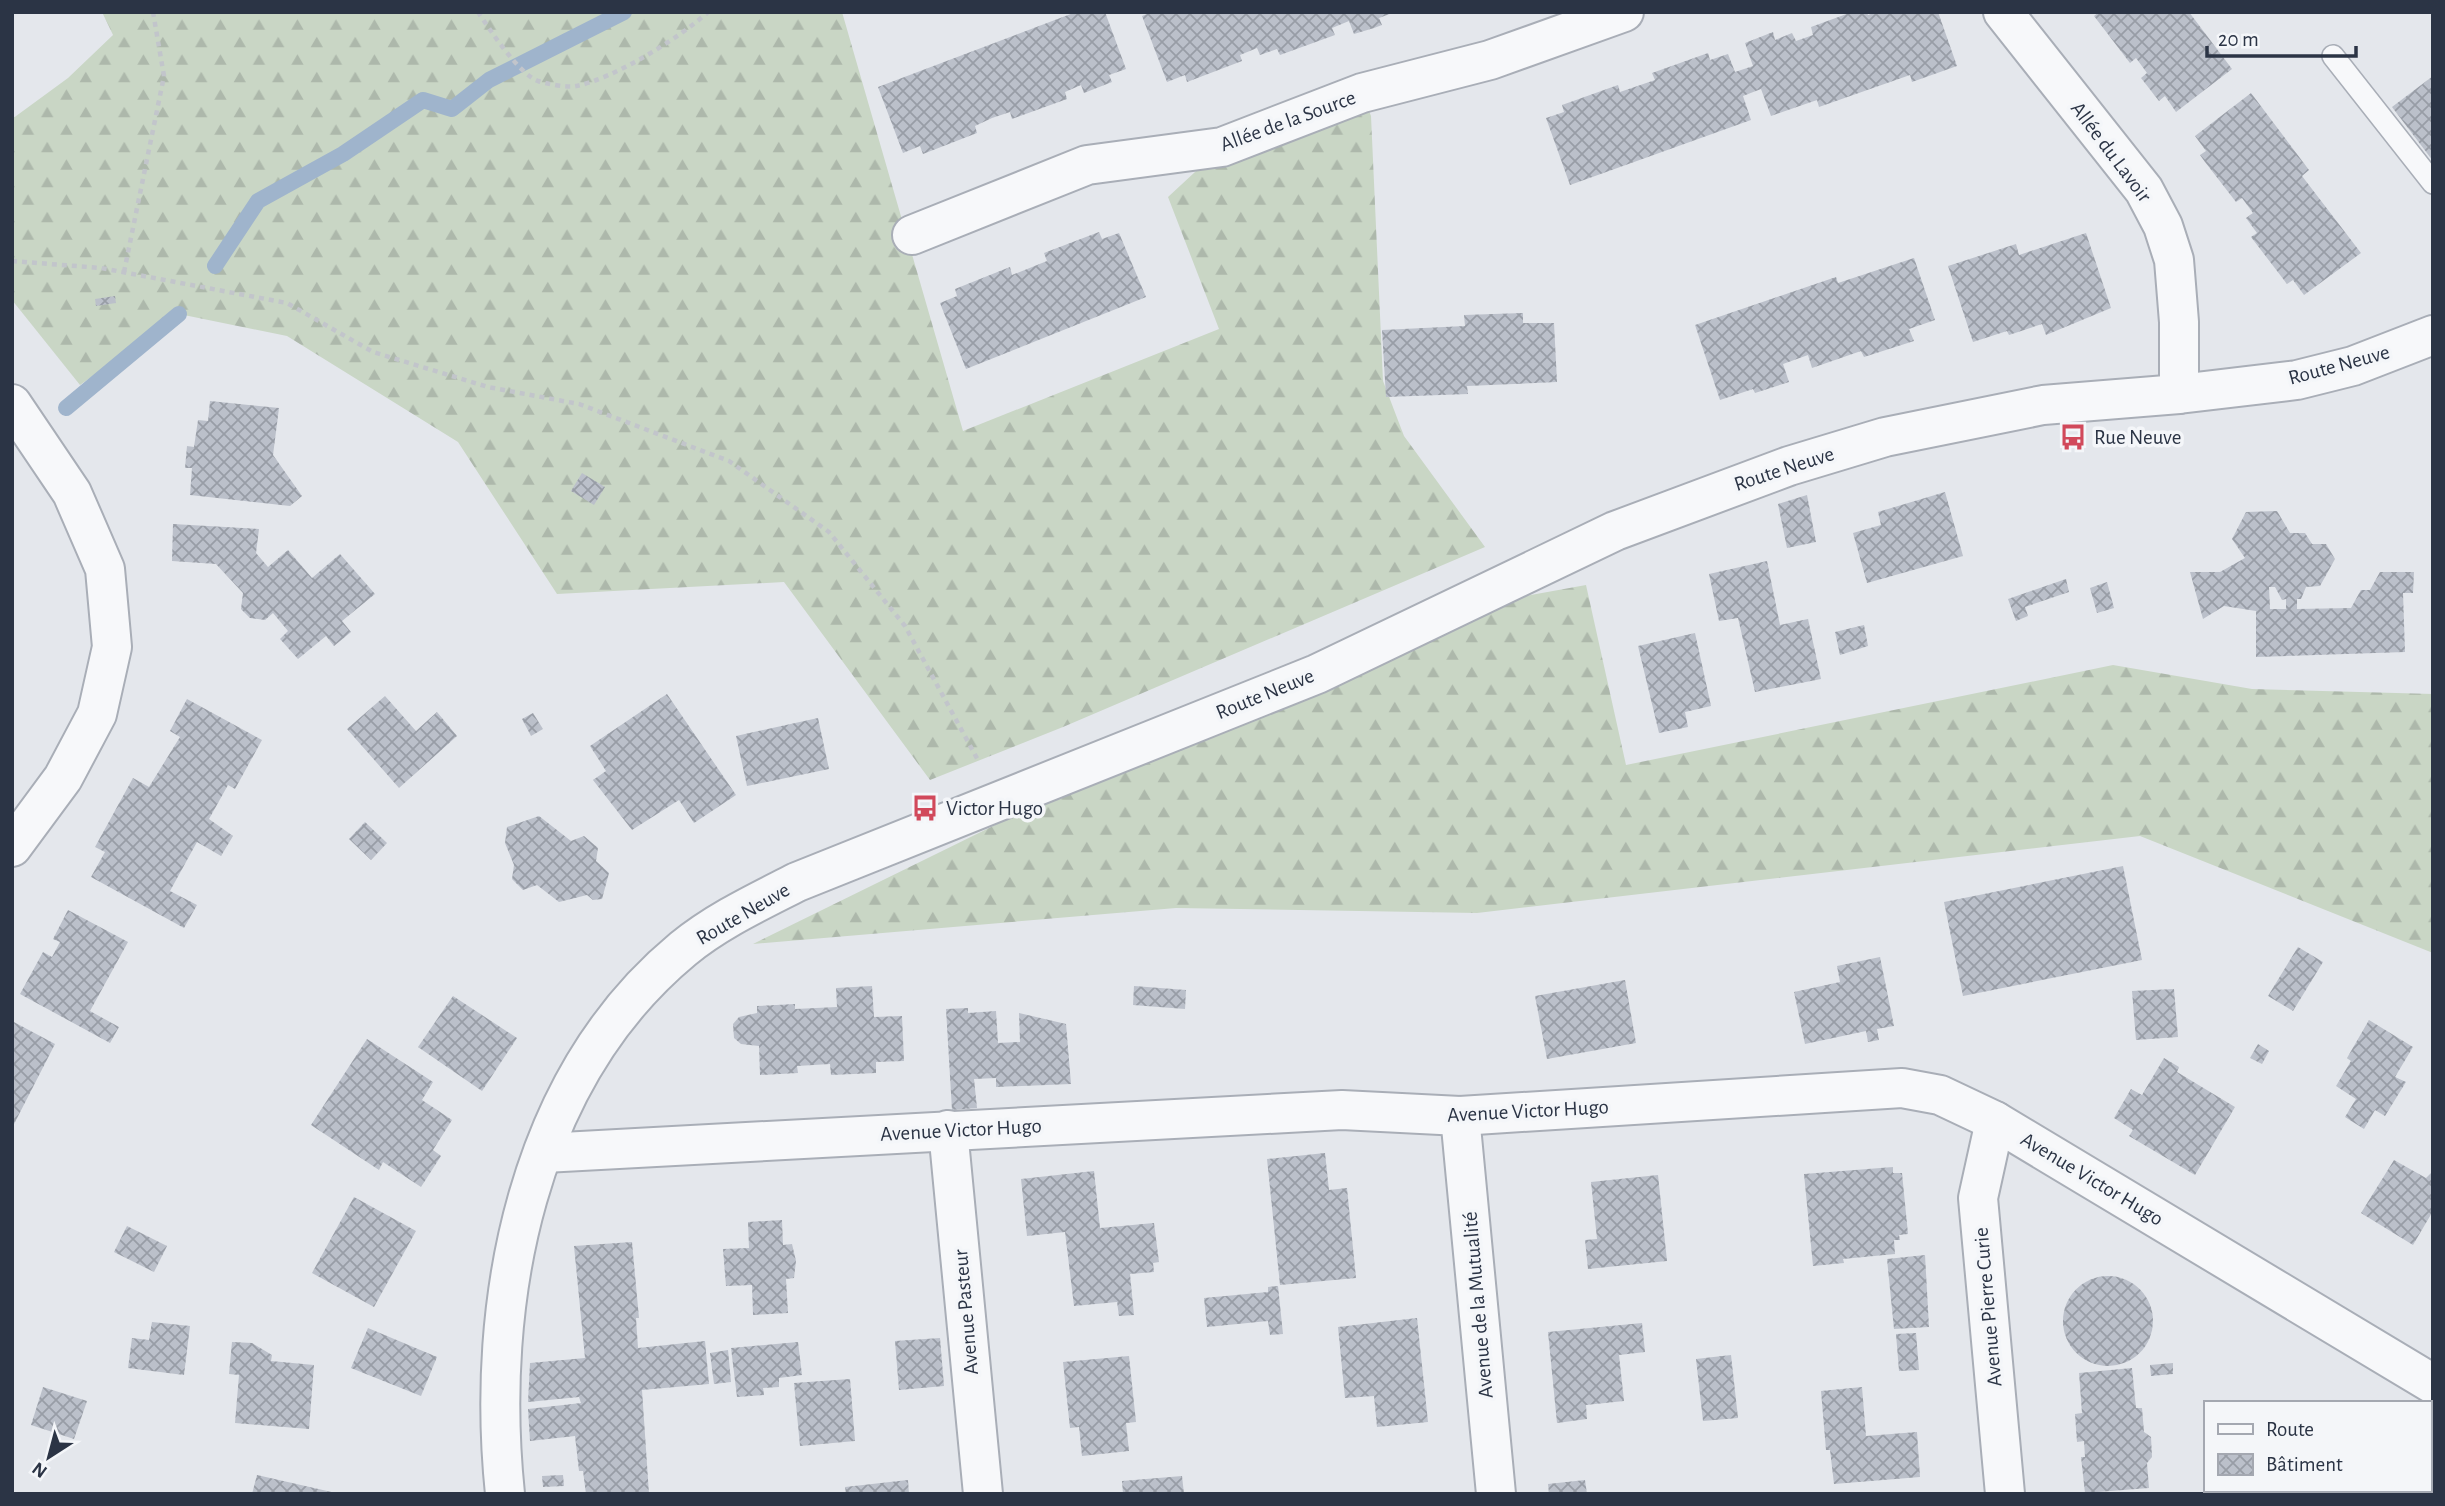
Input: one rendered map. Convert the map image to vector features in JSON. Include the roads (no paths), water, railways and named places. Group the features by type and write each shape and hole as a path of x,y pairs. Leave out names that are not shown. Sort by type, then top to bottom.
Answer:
{"street":[{"name":"Allée de la Source","path":"912,235 1087,165 1222,147 1362,93 1490,60 1624,12"},
{"name":"Allée du Lavoir","path":"2003,12 2144,190 2163,226 2174,260 2179,322 2179,394"},
{"name":"Route Neuve","path":"505,1494 499,1394 502,1321 511,1256 526,1200 544,1153 568,1098 598,1042 639,993 682,950 728,917 797,882 1317,674 1615,531 1728,487 1885,437 1968,417 2043,405 2179,394 2297,380 2353,366 2433,335"},
{"path":"12,847 63,778 97,713 112,647 105,569 72,493 21,416"},
{"name":"Avenue Victor Hugo","path":"544,1153 1342,1110 1460,1116 1902,1088 1940,1095 1995,1121 2433,1384"},
{"name":"Avenue de la Mutualité","path":"1460,1116 1496,1494"},
{"name":"Avenue Pierre Curie","path":"1995,1121 1978,1198 2006,1494"},
{"name":"Avenue Pasteur","path":"948,1130 983,1494"}],"lane":[{"path":"2333,56 2433,183"}],"waterway":[{"path":"215,266 258,201 343,154 423,100 452,109 489,80 624,12"},
{"path":"66,408 179,314"}],"place":[{"name":"Rue Neuve","path":"2073,437"},
{"name":"Victor Hugo","path":"925,808"}]}
